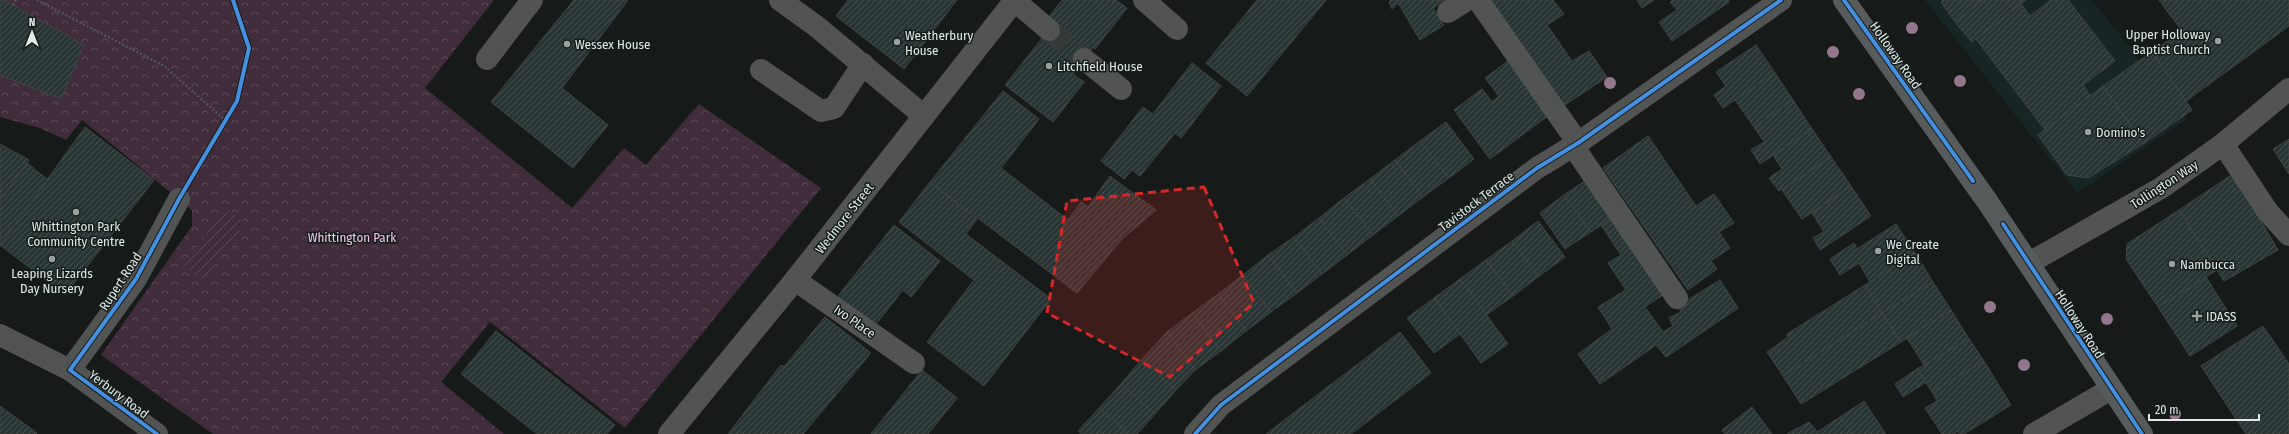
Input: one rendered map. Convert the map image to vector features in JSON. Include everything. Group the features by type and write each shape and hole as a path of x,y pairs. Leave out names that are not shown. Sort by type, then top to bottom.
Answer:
{"highway":[{"name":"Holloway Road","path":"1844,0 1988,201 2142,434"}],"street":[{"path":"486,59 532,0"},
{"path":"780,0 816,26 924,116"},
{"path":"1015,0 1049,30"},
{"name":"Wedmore Street","path":"669,434 795,280 1015,0"},
{"path":"1144,0 1177,29"},
{"path":"1448,12 1467,0"},
{"path":"1478,0 1677,298"},
{"name":"Tavistock Terrace","path":"1195,434 1221,405 1537,168 1575,144 1781,0"},
{"path":"1084,59 1120,89"},
{"path":"761,70 821,111 834,108 862,64"},
{"name":"Tollington Way","path":"2029,263 2161,188 2223,144 2289,89"},
{"path":"2223,144 2268,212 2289,235"},
{"name":"Rupert Road","path":"70,370 136,279 179,199"},
{"name":"Ivo Place","path":"795,280 914,363"},
{"name":"Yerbury Road","path":"0,335 70,370 157,434"},
{"path":"2034,434 2111,389"}],"path":[{"path":"13,5 16,0"},
{"path":"37,0 164,66 225,120"},
{"path":"221,126 229,114"}],"highlighted area":[{"path":"1204,187 1254,303 1170,377 1047,313 1067,201"}],"shaded area":[{"path":"1925,0 2092,0 2187,119 2077,193"}],"green space":[{"name":"Whittington Park","path":"0,0 494,0 425,88 572,208 624,148 646,165 699,104 821,188 625,428 490,322 441,382 504,434 213,434 101,355 192,226 192,210 82,120 66,140 40,128 0,117"},
{"path":"225,208 245,223 204,280 184,265"}],"building":[{"path":"0,0 4,0 84,45 61,99 0,75"},
{"name":"Wessex House","path":"574,0 628,0 562,88 608,125 573,168 491,102"},
{"name":"Weatherbury House","path":"848,0 957,0 904,69 836,16"},
{"name":"Litchfield House","path":"1062,0 1116,0 1127,8 1095,49 1093,47 1073,74 1084,82 1053,122 1005,85 1055,22 1049,17"},
{"path":"1257,0 1326,0 1247,96 1206,63"},
{"path":"1391,0 1446,0 1433,8 1444,25 1420,40 1398,3 1392,9 1389,2"},
{"path":"1488,0 1553,0 1564,14 1547,25 1572,61 1589,51 1607,77 1562,107"},
{"path":"1637,0 1654,0 1642,8"},
{"path":"1673,0 1728,0 1729,2 1672,41 1659,22 1677,10 1670,2"},
{"path":"1943,0 1983,0 1955,22 1941,2"},
{"path":"1983,0 2026,0 1972,42 1955,22"},
{"path":"2051,0 2068,0 2115,61 2083,85 2090,96 2045,130 1976,39 2021,4 2030,16"},
{"name":"Upper Holloway Baptist Church","path":"2159,0 2289,0 2289,26 2186,101 2152,52 2182,31"},
{"path":"1756,45 1775,73 1723,108 1714,95 1726,86 1716,72"},
{"path":"2152,52 2192,110 2143,144 2103,86"},
{"path":"1508,61 1549,115 1490,159 1454,110 1482,89 1492,102 1499,96 1485,78"},
{"path":"1192,63 1221,86 1181,138 1175,133 1140,176 1132,170 1124,179 1101,161 1143,107 1153,114"},
{"path":"1775,73 1793,100 1754,127 1735,100"},
{"name":"Domino's","path":"2103,86 2143,144 2088,178 2067,175 2038,135"},
{"path":"1003,91 1039,119 1001,168 1068,220 1081,202 1088,207 1110,176 1156,210 1122,239 1077,293 930,182"},
{"path":"1793,100 1812,129 1760,164 1751,150 1764,142 1754,127"},
{"path":"1446,122 1474,159 1449,178 1420,141"},
{"name":"Whittington Park Community Centre","path":"85,127 154,180 65,295 0,245"},
{"path":"1812,129 1831,157 1779,191 1769,178 1782,169 1773,155"},
{"path":"1648,136 1696,206 1714,194 1734,223 1719,232 1730,248 1711,261 1717,269 1688,290 1603,168"},
{"path":"2289,139 2289,174 2273,149"},
{"path":"1420,141 1449,178 1423,197 1395,160"},
{"path":"0,144 29,160 0,201"},
{"path":"1831,157 1851,186 1802,219 1782,190"},
{"path":"1395,160 1423,197 1398,216 1370,179"},
{"path":"27,163 48,180 0,245 0,201"},
{"path":"2233,174 2278,250 2224,281 2179,210"},
{"path":"1589,178 1615,215 1591,232 1564,195"},
{"path":"1370,179 1398,216 1373,235 1344,198"},
{"path":"930,182 977,219 966,234 1051,299 984,386 927,342 974,280 899,222"},
{"path":"1851,186 1871,216 1820,250 1813,238 1824,232 1812,213"},
{"path":"1564,195 1591,232 1565,249 1540,213"},
{"path":"1344,198 1373,235 1347,255 1319,218"},
{"name":"Nambucca","path":"2179,210 2217,270 2158,307 2126,259 2127,244"},
{"path":"1613,216 1666,293 1645,307 1663,332 1673,326 1669,318 1681,312 1678,306 1720,280 1738,308 1666,357 1656,345 1600,384 1578,354 1612,329 1598,307 1626,290 1608,263 1621,255 1601,225"},
{"path":"1319,218 1347,255 1322,274 1294,237"},
{"path":"1538,221 1565,257 1538,277 1512,241"},
{"name":"We Create Digital","path":"1896,224 1915,253 1870,282 1859,263 1840,275 1830,259 1854,243 1857,249"},
{"path":"894,225 940,261 911,297 903,290 872,329 835,300"},
{"path":"1294,237 1322,274 1297,293 1268,255"},
{"path":"1512,241 1538,277 1513,296 1486,260"},
{"path":"1915,253 1933,282 1882,313 1865,285"},
{"path":"1268,255 1297,293 1271,312 1243,275"},
{"path":"1486,260 1513,296 1486,315 1460,279"},
{"path":"1243,275 1271,312 1246,331 1218,294"},
{"name":"IDASS","path":"2206,277 2237,326 2190,356 2158,307"},
{"path":"1460,279 1508,344 1481,363 1434,298"},
{"path":"1933,282 1951,310 1901,342 1882,313"},
{"path":"1865,285 1882,313 1783,376 1767,352 1788,337 1787,334"},
{"path":"1218,294 1246,331 1221,351 1192,313"},
{"path":"1434,298 1460,334 1434,353 1407,318"},
{"path":"1951,310 1969,339 1924,365 1907,338"},
{"path":"1192,313 1221,351 1195,370 1167,332"},
{"path":"1882,313 1901,342 1801,404 1783,376"},
{"path":"825,317 871,353 803,434 728,434 781,365 784,367"},
{"path":"2263,326 2289,364 2289,434 2246,434 2201,366"},
{"path":"496,331 615,425 607,434 537,434 461,374"},
{"path":"1167,332 1195,370 1176,390 1141,360"},
{"path":"1400,332 1431,373 1351,434 1266,434"},
{"path":"1969,339 1984,361 1932,392 1917,369"},
{"path":"1141,360 1176,390 1155,414 1121,384"},
{"path":"1984,361 2011,405 1964,434 1959,434 1958,431 1954,434 1942,434 1925,408 1937,401 1932,392"},
{"path":"1917,369 1926,382 1903,397 1895,384"},
{"path":"922,370 957,398 928,434 871,434"},
{"path":"1121,384 1155,414 1137,434 1129,434 1099,408"},
{"path":"1864,401 1886,434 1852,434 1840,417"},
{"path":"0,406 37,433 0,434"},
{"path":"1752,407 1772,434 1725,434 1722,430"},
{"path":"1099,408 1129,434 1081,434 1078,431"},
{"path":"1840,417 1852,434 1819,434 1817,432"},
{"path":"1809,422 1819,434 1787,434"}],"tunnel":[{"path":"1049,30 1084,59"}],"cycle path":[{"path":"157,434 70,370 136,279 179,199 237,101 249,48 233,0"},
{"path":"1195,434 1221,405 1537,168 1578,143 1781,0"},
{"path":"1844,0 1973,181"},
{"path":"2003,224 2142,434"}],"place":[{"name":"Upper Holloway Baptist Church","path":"2218,41"},
{"name":"Weatherbury House","path":"897,42"},
{"name":"Wessex House","path":"567,44"},
{"name":"Litchfield House","path":"1049,66"},
{"name":"Domino's","path":"2088,132"},
{"name":"Whittington Park Community Centre","path":"76,212"},
{"name":"We Create Digital","path":"1878,251"},
{"name":"Leaping Lizards Day Nursery","path":"52,259"},
{"name":"Nambucca","path":"2172,264"},
{"name":"IDASS","path":"2197,316"}]}
